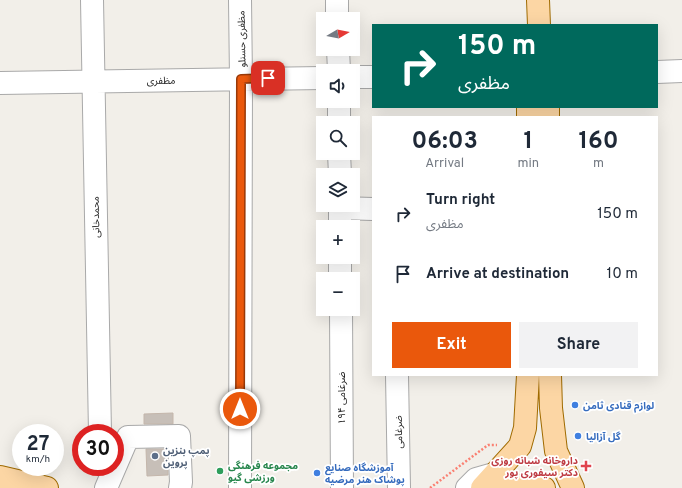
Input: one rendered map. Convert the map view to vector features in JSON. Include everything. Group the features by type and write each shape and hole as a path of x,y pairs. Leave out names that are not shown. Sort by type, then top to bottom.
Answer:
{"main road":[{"path":"538,0 539,24"},
{"path":"500,480 522,440 525,428 528,376"},
{"path":"550,376 551,408 556,451 573,488"},
{"path":"0,477 47,488"},
{"path":"482,488 500,480 544,488"}],"street":[{"name":"محمدخانی","path":"92,0 92,82 100,424"},
{"name":"مظفری حسنلو","path":"240,0 240,488"},
{"path":"337,0 337,12"},
{"path":"658,72 682,71"},
{"path":"360,77 372,77"},
{"name":"مظفری","path":"0,83 316,78"},
{"path":"340,213 372,209"},
{"name":"ضرغامی ۱۹۴","path":"341,316 342,488"},
{"name":"ضرغامی","path":"397,376 399,488"},
{"path":"106,488 128,437 179,436 180,488"},
{"path":"100,476 101,488"},
{"path":"467,488 476,479 500,480"}],"building":[{"path":"173,413 173,424 144,424 144,414"},
{"path":"146,449 167,449 168,475 147,476"}],"place":[{"name":"لوازم قنادی ثامن","path":"575,405"},
{"name":"گل آزالیا","path":"578,436"},
{"name":"پمپ بنزین پروین","path":"155,456"},
{"name":"داروخانه شبانه روزی دکتر سیفوری پور","path":"586,466"},
{"name":"مجموعه فرهنگی ورزشی گیو","path":"220,471"},
{"name":"آموزشگاه صنایع پوشاک هنر مرضیه","path":"317,473"}],"route":[{"path":"240,409 241,79 268,78"}]}
